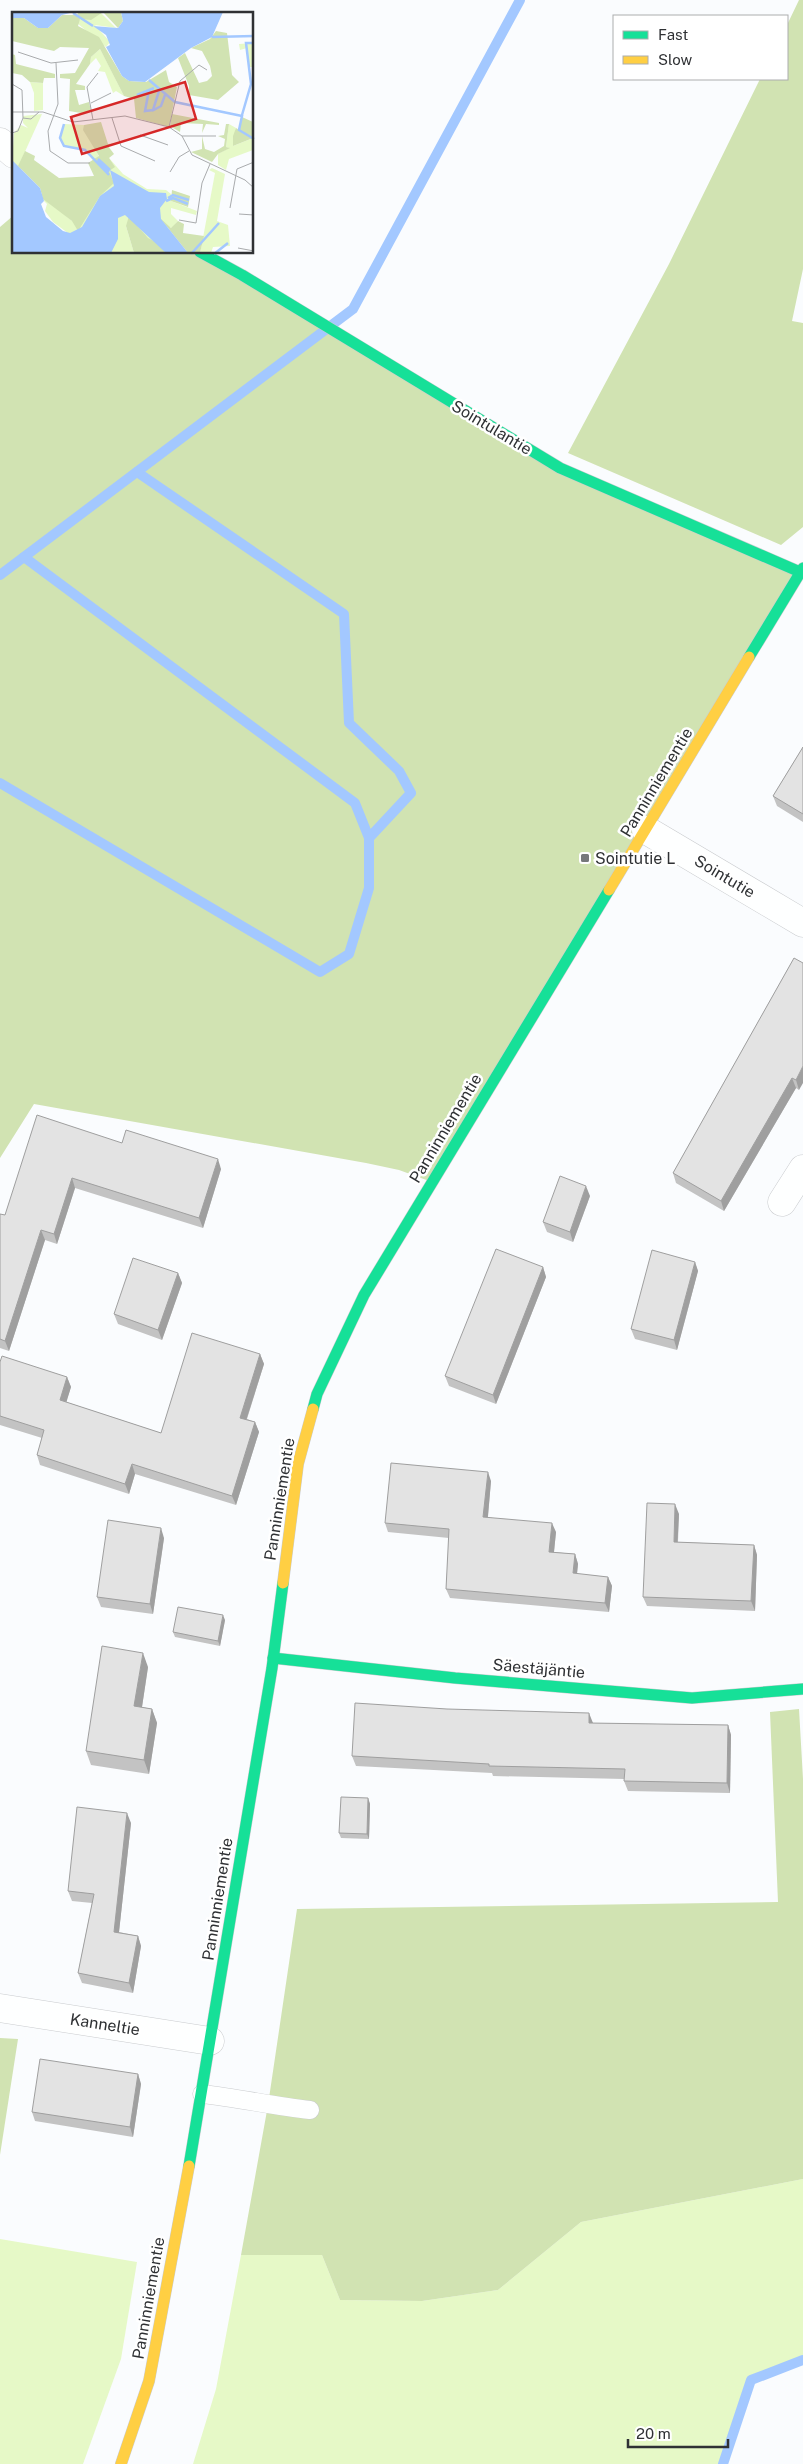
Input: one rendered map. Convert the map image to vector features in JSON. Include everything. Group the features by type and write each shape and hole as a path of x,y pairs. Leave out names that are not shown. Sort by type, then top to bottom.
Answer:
{"street":[{"path":"0,142 12,152"},
{"name":"Sointulantie","path":"204,254 242,275 560,468 801,570"},
{"name":"Panninniementie","path":"121,2464 149,2381 202,2094 273,1658 298,1464 317,1394 348,1325 364,1295 801,570"},
{"name":"Sointutie","path":"646,830 803,922"},
{"path":"782,1202 803,1168"},
{"name":"Säestäjäntie","path":"273,1658 455,1678 692,1698 803,1689"},
{"name":"Kanneltie","path":"0,2008 210,2041"}],"lane":[{"path":"202,2094 240,2098 268,2105 310,2110"}],"green space":[{"path":"799,0 803,0 803,269 792,321 803,323 803,527 781,545 568,453 669,264 760,80 788,80 788,23"},
{"path":"12,217 12,254 202,254 560,468 800,572 432,1182 399,1170 366,1163 34,1104 0,1158 0,227"},
{"path":"799,1709 803,1779 803,2179 581,2222 498,2290 422,2301 340,2300 322,2255 241,2255 268,2105 297,1909 778,1902 770,1712"},
{"path":"0,2038 18,2039 0,2155"},
{"path":"803,2179 803,2360 751,2381 723,2464 193,2464 216,2389 241,2255 322,2255 340,2300 422,2301 498,2290 581,2222"},
{"path":"0,2239 137,2262 121,2359 83,2464 0,2464"}],"building":[{"path":"803,747 803,814 773,796"},
{"path":"794,958 803,963 803,1066 796,1080 792,1078 721,1201 673,1173"},
{"path":"37,1115 122,1143 126,1130 218,1159 199,1218 72,1178 54,1234 41,1230 5,1341 0,1339 0,1214 5,1215"},
{"path":"560,1176 586,1186 570,1232 543,1222"},
{"path":"496,1249 543,1267 493,1395 445,1376"},
{"path":"652,1250 695,1262 674,1340 631,1329"},
{"path":"133,1258 178,1273 158,1330 114,1314"},
{"path":"192,1333 260,1354 240,1418 255,1422 232,1496 132,1464 125,1484 37,1455 44,1430 0,1416 0,1362 2,1356 67,1377 60,1400 161,1433"},
{"path":"391,1463 488,1472 483,1517 552,1523 549,1552 575,1554 573,1573 608,1577 605,1603 446,1589 449,1529 385,1523"},
{"path":"647,1503 675,1504 674,1542 754,1545 751,1601 643,1597"},
{"path":"108,1520 161,1528 150,1604 97,1597"},
{"path":"178,1607 223,1615 218,1641 173,1632"},
{"path":"102,1646 143,1653 134,1706 152,1709 144,1760 86,1751"},
{"path":"355,1703 447,1709 589,1713 589,1723 728,1725 727,1783 624,1781 625,1769 489,1766 489,1764 352,1756"},
{"path":"341,1797 368,1798 367,1834 339,1833"},
{"path":"77,1807 127,1813 114,1932 138,1936 129,1983 78,1973 94,1894 68,1891"},
{"path":"40,2059 138,2074 130,2127 32,2112"}],"waterway":[{"path":"0,575 353,309 520,0"},
{"path":"137,472 344,614 349,723 399,771 411,793 369,838"},
{"path":"0,783 320,972 349,954 369,888 369,838 355,803 24,557"},
{"path":"723,2464 751,2380 803,2360"}],"traffic: fast":[{"path":"204,254 242,275 560,468 800,572"},
{"path":"749,657 803,568"},
{"path":"313,1409 317,1394 364,1295 609,890"},
{"path":"189,2166 272,1668 283,1583"},
{"path":"273,1658 455,1678 692,1698 803,1689"}],"traffic: slow":[{"path":"609,890 749,657"},
{"path":"283,1583 298,1464 313,1409"},
{"path":"121,2464 149,2381 189,2166"}],"place":[{"name":"Sointutie L","path":"585,858"}]}
